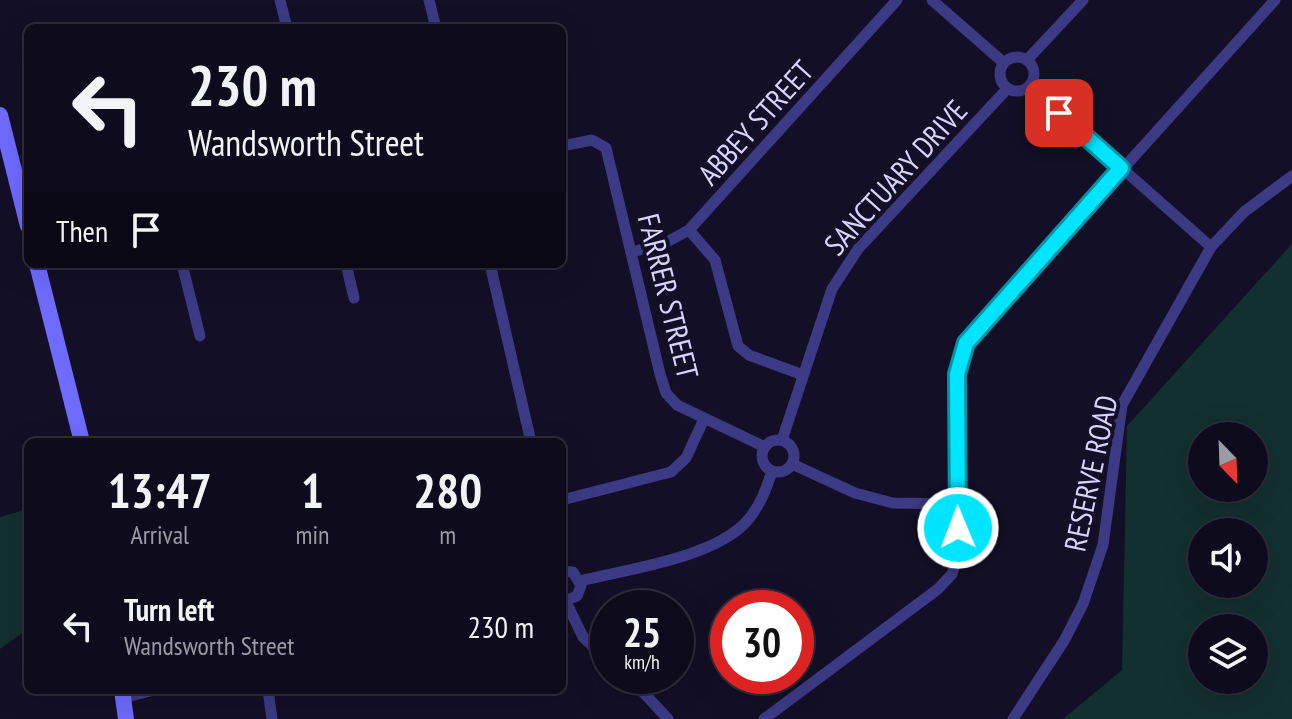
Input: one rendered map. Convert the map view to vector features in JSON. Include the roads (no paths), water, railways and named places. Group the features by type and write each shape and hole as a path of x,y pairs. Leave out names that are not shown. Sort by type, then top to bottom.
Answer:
{"main road":[{"path":"0,115 3,138 24,212"},
{"path":"38,268 81,438"},
{"path":"123,694 126,719"}],"street":[{"path":"280,0 286,24"},
{"path":"429,0 435,24"},
{"name":"ABBEY STREET","path":"632,252 665,243 689,230 897,0"},
{"path":"932,0 1004,63"},
{"path":"1027,60 1083,0"},
{"path":"764,719 938,589 952,574 959,553 957,374 966,343 1275,0"},
{"path":"1013,57 1027,60 1034,71 1029,86 1020,91 1007,89 999,76 1004,63 1013,57"},
{"path":"1029,86 1211,247"},
{"name":"SANCTUARY DRIVE","path":"782,440 832,289 845,266 1007,89"},
{"name":"FARRER STREET","path":"566,145 592,140 606,148 663,385 677,405 765,447"},
{"name":"RESERVE ROAD","path":"1013,719 1064,641 1083,604 1103,545 1122,405 1211,247 1244,212 1292,176"},
{"path":"689,230 715,260 738,346 749,355 803,375"},
{"path":"183,268 200,336"},
{"path":"347,268 354,298"},
{"path":"491,268 530,438"},
{"path":"566,499 671,472 686,458 704,419"},
{"path":"782,440 794,452 792,464 784,471 772,471 762,459 765,447 772,441 782,440"},
{"path":"792,464 855,493 893,503 958,504"},
{"path":"580,581 683,555 726,537 746,521 762,500 772,471"},
{"path":"566,571 573,572 580,581 577,596 566,601"},
{"path":"566,606 583,637 590,643"},
{"path":"269,694 272,719"},
{"path":"645,694 668,719"}]}
